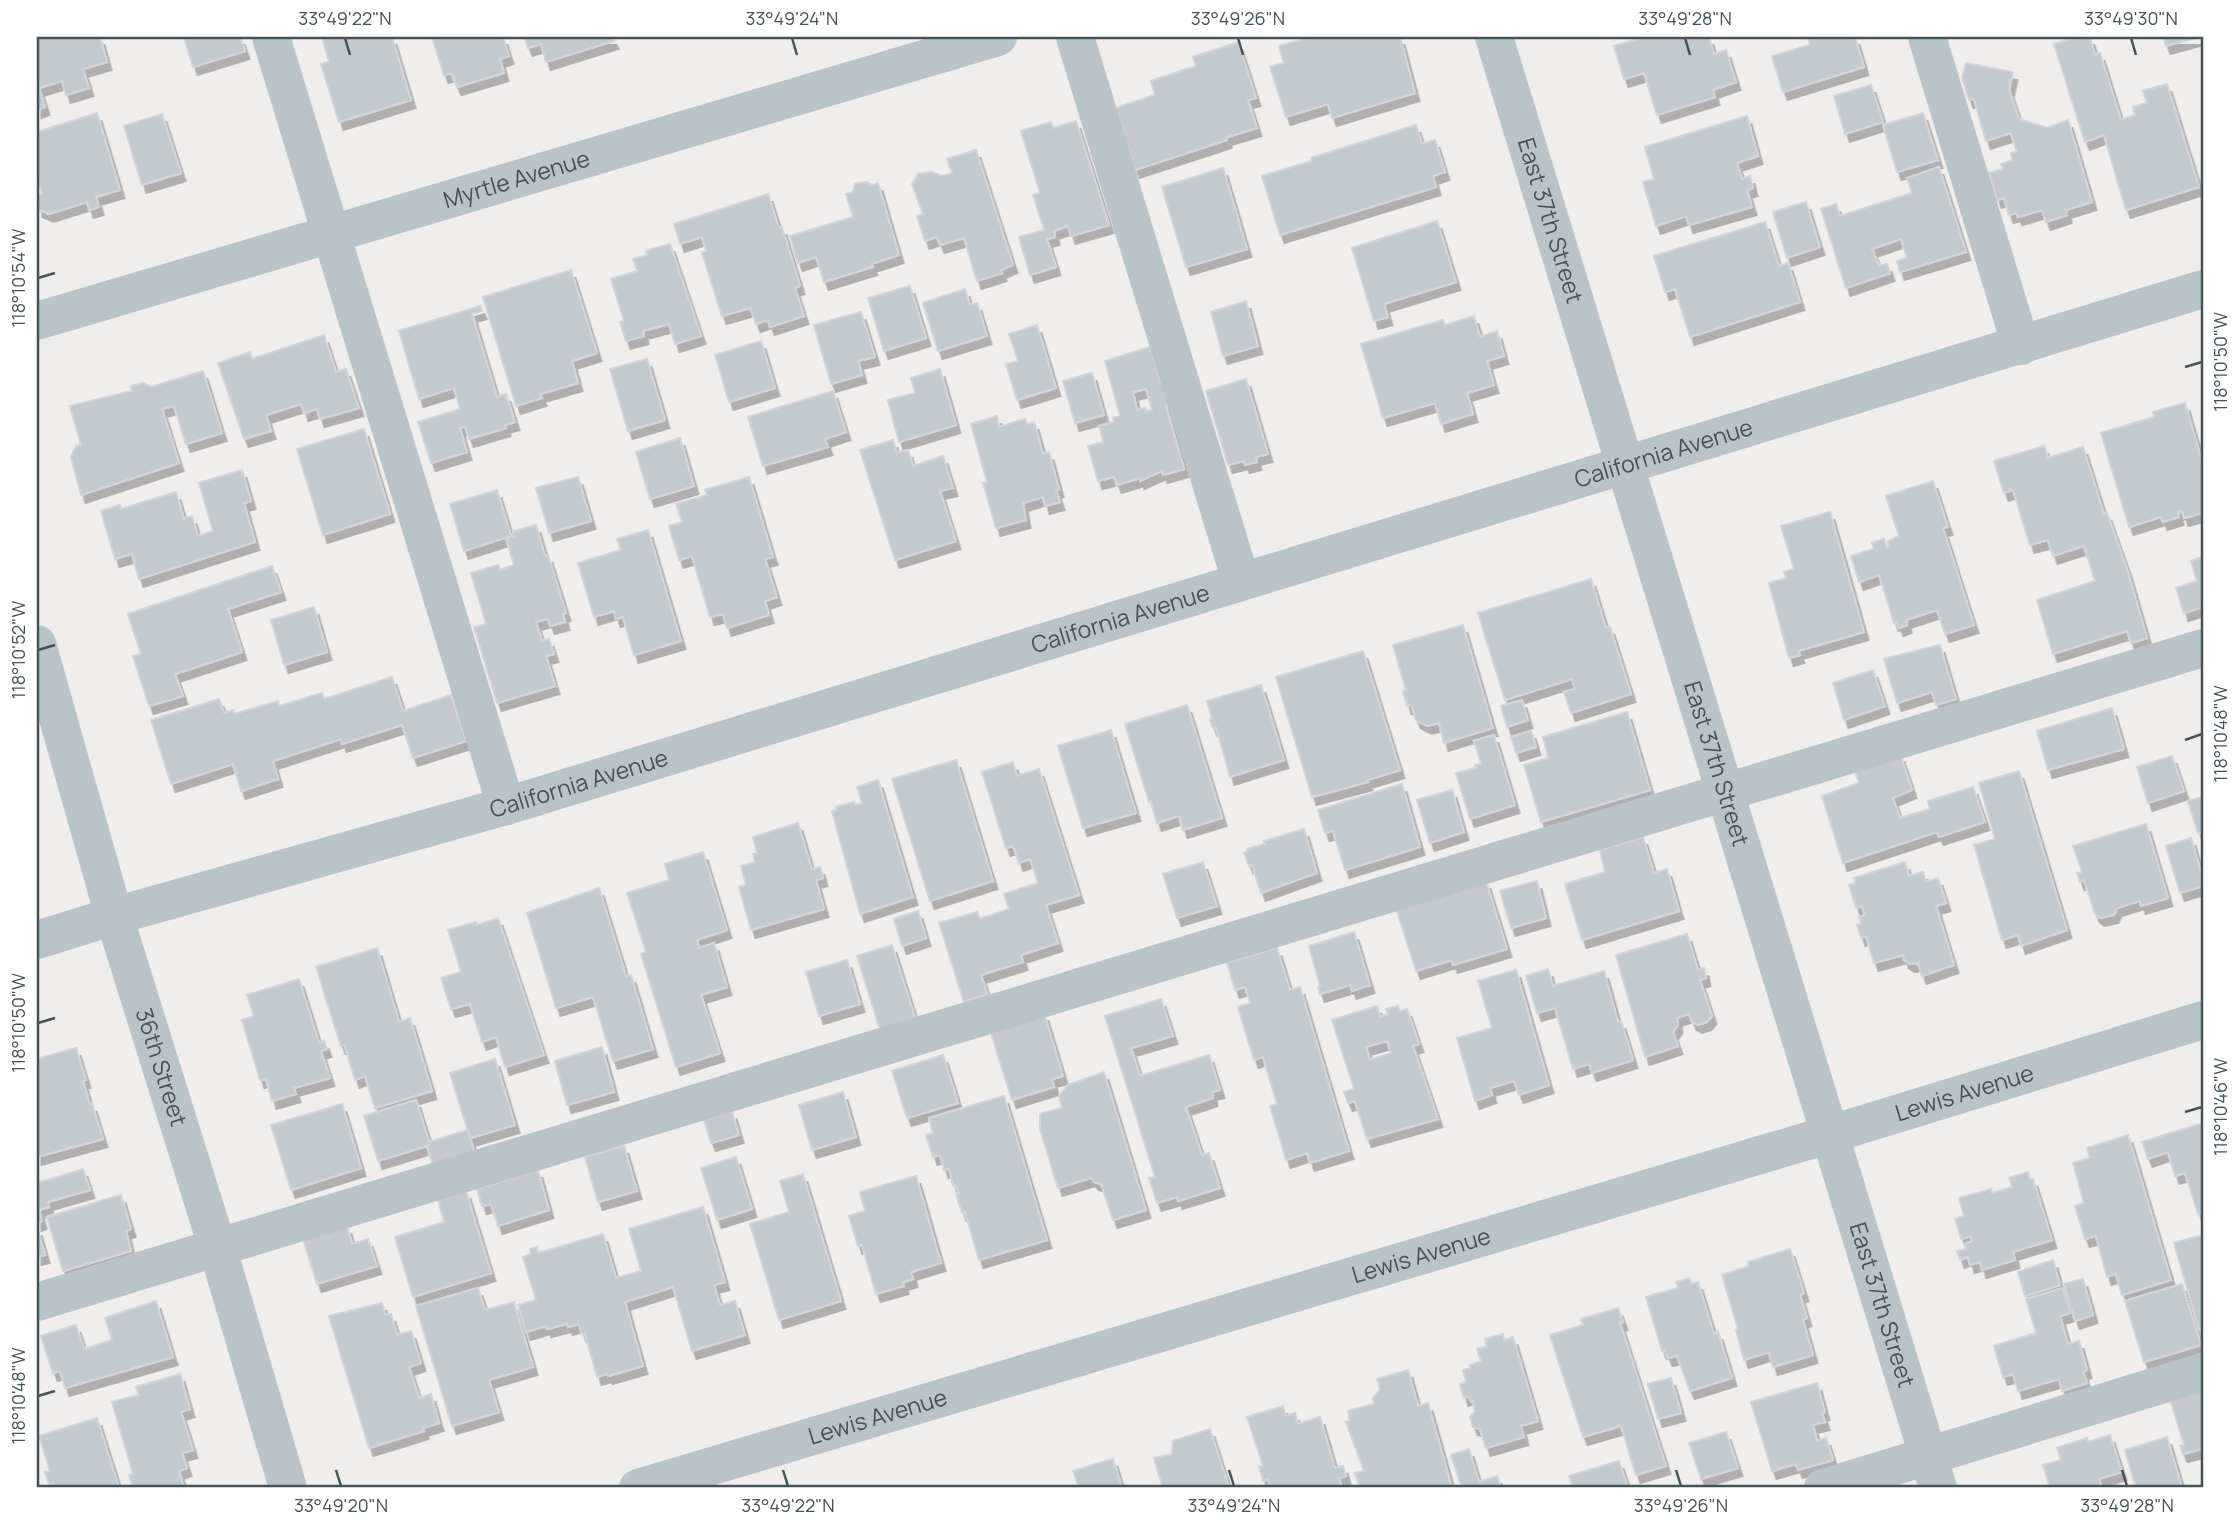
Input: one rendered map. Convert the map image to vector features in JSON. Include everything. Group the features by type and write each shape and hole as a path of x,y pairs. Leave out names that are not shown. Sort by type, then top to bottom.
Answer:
{"street":[{"path":"271,37 506,806"},
{"name":"Myrtle Avenue","path":"37,321 998,37"},
{"path":"1074,37 1241,581"},
{"name":"East 37th Street","path":"1494,37 1933,1472"},
{"path":"1927,37 2021,346"},
{"name":"California Avenue","path":"37,940 506,806 2203,289"},
{"name":"36th Street","path":"37,644 114,916 217,1247 288,1488"},
{"path":"37,1301 2203,648"},
{"name":"Lewis Avenue","path":"638,1488 1831,1134 2203,1020"},
{"path":"1824,1488 1933,1472 2203,1372"}],"building":[{"path":"37,37 100,37 107,62 83,69 89,88 66,95 62,81 39,88 45,107 37,110"},
{"path":"184,37 240,37 245,51 193,67"},
{"path":"322,37 392,37 411,100 339,122 321,64 329,62"},
{"path":"432,37 503,37 509,56 500,59 504,73 457,87 451,73 444,75"},
{"path":"524,37 612,37 614,41 546,62 541,44 528,48"},
{"path":"1311,37 1400,37 1415,93 1332,118 1328,104 1286,117 1270,67 1284,63 1279,46"},
{"path":"1644,37 1709,37 1714,54 1726,50 1736,82 1713,90 1715,97 1657,115 1644,73 1624,79 1614,46"},
{"path":"1855,37 1864,67 1783,92 1772,56 1810,45 1808,38"},
{"path":"2077,37 2090,37 2095,55 2100,53 2121,120 2135,115 2133,107 2147,103 2143,91 2167,84 2199,187 2126,210 2104,135 2085,142 2054,44"},
{"path":"2163,37 2199,37 2166,46"},
{"path":"1238,42 1256,98 1248,100 1257,128 1135,170 1116,108 1155,95 1151,81 1196,66 1193,57"},
{"path":"1966,63 2013,72 2009,90 2019,119 2047,128 2068,120 2092,202 2066,210 2067,215 2046,222 2042,210 2018,217 2016,213 2009,215 2004,198 1997,200 1989,173 2003,169 2001,164 2012,160 2011,153 2017,152 2011,133 1986,141 1974,99 1969,100 1962,78"},
{"path":"1871,85 1883,122 1845,134 1834,96"},
{"path":"97,113 120,190 96,197 99,207 89,210 87,202 49,214 38,209 37,196 42,193 37,179 37,132"},
{"path":"1923,113 1938,160 1897,172 1883,125"},
{"path":"162,114 181,173 142,185 124,126"},
{"path":"1747,116 1758,156 1737,163 1742,179 1750,176 1753,188 1747,190 1752,207 1689,225 1686,216 1656,226 1643,182 1654,179 1645,147"},
{"path":"1076,121 1109,225 1071,236 1068,226 1054,231 1055,237 1047,239 1056,267 1030,275 1019,237 1044,230 1033,195 1040,193 1021,131 1051,122 1053,128"},
{"path":"1416,125 1422,144 1435,140 1445,172 1433,176 1436,187 1280,235 1262,176"},
{"path":"976,150 1013,265 1001,270 1002,273 977,281 964,238 940,245 937,237 925,241 917,216 923,214 912,184 918,174 931,172 942,176 952,173 947,159"},
{"path":"1939,167 1966,252 1900,272 1897,261 1907,258 1901,239 1872,249 1879,266 1887,264 1890,273 1846,288 1821,209 1836,204 1840,216 1912,193 1907,178"},
{"path":"1223,168 1247,249 1186,267 1162,187"},
{"path":"866,182 872,185 878,183 899,255 871,264 873,267 824,282 816,257 798,263 790,236 853,217 846,194 853,192 855,184"},
{"path":"768,194 779,228 782,227 800,286 795,288 804,316 770,327 768,320 756,324 750,308 722,316 702,253 706,251 702,237 680,244 674,224"},
{"path":"1806,202 1820,247 1787,258 1773,212"},
{"path":"1437,221 1456,282 1384,304 1388,317 1374,321 1352,248"},
{"path":"1765,222 1779,266 1788,263 1800,302 1690,337 1675,289 1665,292 1654,256"},
{"path":"670,244 701,336 675,344 669,324 643,331 644,336 626,341 620,322 624,321 611,279 637,271 633,259 647,255 646,251"},
{"path":"571,270 597,353 572,361 578,383 540,394 542,398 516,406 483,297"},
{"path":"910,286 926,338 884,351 868,298"},
{"path":"965,289 970,305 977,303 987,336 938,351 923,303"},
{"path":"1246,301 1258,346 1223,356 1211,312"},
{"path":"480,306 482,311 472,314 497,397 506,394 515,422 505,425 506,428 469,439 465,426 460,428 467,452 431,463 418,422 460,409 454,388 419,399 399,331"},
{"path":"861,312 875,357 858,361 862,375 831,384 814,325"},
{"path":"1474,316 1480,337 1497,331 1504,356 1487,361 1494,385 1467,393 1473,414 1441,424 1435,403 1383,418 1361,344 1443,320 1445,325"},
{"path":"1037,325 1056,388 1017,400 1006,364 1018,361 1009,334"},
{"path":"324,335 336,372 346,369 359,408 320,419 317,409 304,413 301,404 266,415 271,431 244,439 218,363 250,352 252,359"},
{"path":"761,341 775,388 729,402 715,355"},
{"path":"1150,347 1161,384 1165,383 1172,404 1166,406 1184,469 1163,475 1162,471 1140,481 1140,478 1117,485 1114,477 1098,481 1088,446 1103,442 1099,426 1114,422 1113,418 1120,416 1105,361","holes":["1146,389 1152,410 1137,410 1133,392"]},
{"path":"647,359 665,420 628,431 610,369"},
{"path":"940,369 956,425 899,442 888,400 915,393 911,378"},
{"path":"203,371 222,433 186,444 174,406 162,409 179,463 81,495 71,457 76,446 81,445 70,406 132,391 131,386 143,383 151,387"},
{"path":"1092,373 1104,415 1075,423 1063,381"},
{"path":"1246,379 1268,454 1256,457 1257,462 1245,465 1244,461 1228,465 1206,391"},
{"path":"833,391 846,432 825,439 828,447 763,466 748,417"},
{"path":"2185,403 2203,465 2203,513 2184,518 2182,511 2178,512 2179,517 2163,522 2161,517 2129,527 2101,433 2154,417 2153,412"},
{"path":"997,416 999,427 1025,419 1027,424 1034,422 1043,454 1049,452 1060,502 1045,506 1043,497 1023,503 1026,520 996,528 983,483 987,482 971,424"},
{"path":"364,429 390,514 323,535 297,449"},
{"path":"680,438 694,486 650,499 636,452"},
{"path":"893,440 897,453 908,450 913,466 943,456 953,488 940,491 956,541 895,560 860,450"},
{"path":"2044,446 2048,458 2083,447 2104,514 2107,513 2128,572 2147,638 2131,643 2127,631 2053,654 2037,600 2095,581 2084,546 2053,556 2048,540 2030,545 2013,490 2004,493 1994,461"},
{"path":"242,470 251,501 244,503 255,542 139,579 132,554 115,559 101,511 120,505 121,509 176,492 184,519 192,516 198,536 213,531 199,483"},
{"path":"578,477 591,521 549,533 536,488"},
{"path":"749,477 773,557 765,559 777,597 765,601 769,615 727,628 723,614 710,617 692,556 679,560 669,526 682,522 676,504 707,495 705,490"},
{"path":"1933,481 1948,527 1943,528 1974,625 1945,634 1937,610 1906,620 1907,625 1899,628 1897,622 1894,623 1879,575 1859,582 1851,556 1874,549 1872,543 1884,539 1887,548 1888,541 1899,536 1886,496"},
{"path":"497,490 511,536 464,551 450,504"},
{"path":"1830,512 1864,632 1798,651 1800,655 1789,658 1769,583 1786,578 1784,572 1794,569 1781,526"},
{"path":"536,525 566,613 563,614 565,622 550,626 548,619 536,622 542,641 549,639 554,654 546,656 555,686 497,703 474,627 486,624 471,573 498,565 500,570 514,565 506,538 514,536 513,531"},
{"path":"648,530 681,641 634,655 623,617 616,619 614,611 594,617 578,563 621,550 617,539"},
{"path":"2203,557 2203,607 2184,613 2176,588 2197,581 2191,561"},
{"path":"272,566 281,592 228,609 242,652 175,674 183,696 149,706 133,656 141,654 128,614"},
{"path":"1591,579 1606,628 1610,627 1631,694 1571,713 1564,692 1575,689 1572,679 1505,700 1478,613"},
{"path":"314,607 327,652 284,665 271,620"},
{"path":"1463,625 1493,728 1444,743 1439,723 1427,726 1416,720 1411,704 1407,706 1403,691 1406,690 1393,645"},
{"path":"1940,645 1956,699 1936,705 1932,692 1897,703 1884,659"},
{"path":"1363,651 1400,770 1312,797 1276,677"},
{"path":"1873,670 1885,706 1844,720 1833,683"},
{"path":"392,677 403,711 451,695 466,741 413,758 402,725 342,744 341,739 273,761 278,779 241,791 233,764 171,784 151,720 219,699 224,713 233,710 234,714 278,701 279,706 322,693 324,699"},
{"path":"1261,685 1284,760 1230,777 1216,727 1213,728 1210,720 1212,719 1207,701"},
{"path":"1522,700 1528,720 1507,727 1501,706"},
{"path":"1187,705 1222,818 1183,830 1179,816 1157,823 1125,724"},
{"path":"2112,708 2124,749 2048,770 2037,731"},
{"path":"1627,712 1650,790 1541,822 1524,765 1548,758 1543,737"},
{"path":"1111,730 1136,813 1083,828 1058,746"},
{"path":"1531,731 1536,747 1516,753 1511,737"},
{"path":"1494,735 1515,805 1470,819 1456,773 1481,764 1474,741"},
{"path":"1900,754 1912,790 1893,798 1900,818 1930,809 1928,801 1973,787 1985,822 1939,837 1937,832 1843,863 1822,796 1859,783 1855,771"},
{"path":"2172,756 2184,791 2148,803 2137,767"},
{"path":"956,760 993,881 930,901 892,779"},
{"path":"1013,762 1017,776 1039,769 1079,895 1046,905 1058,943 1021,955 1023,962 981,975 987,994 964,1002 939,923 977,912 980,919 1009,909 1004,894 1038,883 1030,859 1019,863 1013,846 1006,848 982,772"},
{"path":"2019,771 2067,930 2021,946 2018,935 2002,940 1974,845 1995,839 1979,783"},
{"path":"878,780 913,897 860,914 832,811 837,810 836,807 854,802 855,805 862,803 857,787"},
{"path":"1402,784 1420,847 1345,870 1333,831 1325,833 1318,810"},
{"path":"1452,790 1464,832 1430,843 1417,800"},
{"path":"2203,797 2203,832 2198,833 2188,801"},
{"path":"798,823 812,870 820,867 823,878 816,880 824,909 751,930 739,887 746,885 741,866 755,862 753,854 757,853 753,837"},
{"path":"2146,824 2168,898 2141,906 2140,901 2117,908 2114,915 2100,918 2095,914 2084,880 2080,882 2077,873 2082,872 2073,846"},
{"path":"1304,829 1317,873 1261,893 1252,865 1249,866 1244,853 1247,849 1265,844 1264,841"},
{"path":"1643,837 1654,873 1667,869 1679,911 1582,940 1565,884 1605,872 1600,850"},
{"path":"2191,838 2203,886 2180,893 2166,846"},
{"path":"703,852 727,930 697,940 699,948 714,943 727,987 701,995 720,1053 676,1067 641,954 646,952 627,893 669,880 665,864"},
{"path":"1203,862 1217,906 1177,918 1163,874"},
{"path":"1905,862 1909,876 1923,872 1926,882 1938,878 1946,903 1936,906 1954,965 1922,976 1918,963 1910,964 1904,960 1903,955 1874,963 1866,936 1861,938 1857,925 1861,924 1859,917 1865,915 1862,906 1856,908 1849,885 1856,883 1854,878"},
{"path":"1486,881 1507,949 1453,965 1452,960 1416,971 1396,908"},
{"path":"1537,881 1546,918 1511,928 1500,891"},
{"path":"599,888 626,976 631,975 653,1049 613,1061 593,997 556,1008 527,913"},
{"path":"918,911 926,938 902,946 894,919"},
{"path":"498,918 544,1055 505,1067 496,1037 482,1042 470,1004 451,1009 441,978 461,972 448,930"},
{"path":"1354,932 1370,985 1352,991 1350,985 1320,994 1309,946"},
{"path":"1687,934 1698,970 1704,968 1706,978 1700,980 1712,1016 1707,1022 1698,1025 1692,1022 1689,1014 1677,1018 1678,1025 1673,1032 1678,1046 1645,1057 1616,955"},
{"path":"892,945 915,1018 880,1030 857,956"},
{"path":"377,948 399,1022 410,1018 432,1091 375,1108 365,1076 355,1080 345,1046 341,1046 316,967"},
{"path":"1277,948 1290,990 1300,987 1349,1151 1310,1163 1307,1153 1286,1160 1270,1106 1277,1104 1263,1057 1254,1060 1238,1007 1250,1003 1245,987 1235,990 1227,963"},
{"path":"847,960 860,1004 819,1016 806,972"},
{"path":"1548,969 1553,986 1604,971 1618,1022 1621,1021 1633,1060 1592,1073 1589,1064 1573,1069 1555,1008 1537,1013 1526,976"},
{"path":"1516,970 1549,1085 1519,1095 1514,1081 1490,1088 1492,1095 1475,1101 1457,1038 1492,1028 1478,981"},
{"path":"299,979 319,1043 324,1041 327,1049 321,1051 330,1078 294,1088 296,1094 272,1101 266,1079 260,1080 242,1020 254,1016 247,995"},
{"path":"1161,999 1173,1036 1131,1048 1140,1076 1209,1055 1220,1090 1212,1092 1213,1098 1186,1107 1202,1155 1209,1153 1220,1188 1178,1201 1177,1197 1157,1203 1149,1178 1155,1177 1105,1016"},
{"path":"1377,1006 1380,1017 1388,1014 1386,1009 1398,1006 1400,1011 1407,1009 1419,1044 1413,1046 1438,1119 1367,1139 1355,1101 1348,1103 1344,1092 1354,1089 1332,1020","holes":["1387,1041 1391,1053 1370,1060 1366,1047"]},
{"path":"1044,1013 1063,1076 1052,1079 1054,1087 1012,1100 990,1030"},
{"path":"602,1047 614,1092 567,1105 555,1061"},
{"path":"76,1048 90,1105 92,1104 103,1139 37,1157 37,1059"},
{"path":"943,1055 958,1103 907,1118 892,1071"},
{"path":"495,1059 515,1125 470,1138 450,1073"},
{"path":"1104,1072 1146,1210 1113,1220 1101,1184 1091,1178 1058,1188 1040,1129 1040,1114 1062,1108 1059,1096 1068,1085"},
{"path":"843,1092 856,1137 812,1150 799,1105"},
{"path":"1004,1096 1047,1240 979,1260 949,1168 944,1170 940,1155 933,1157 926,1135 933,1133 929,1118"},
{"path":"416,1100 430,1145 378,1161 364,1116"},
{"path":"342,1104 361,1168 291,1190 271,1125"},
{"path":"732,1111 739,1135 711,1143 704,1120"},
{"path":"2203,1123 2203,1212 2198,1214 2185,1173 2175,1176 2168,1152 2148,1159 2142,1142"},
{"path":"468,1130 475,1155 434,1168 427,1146 430,1145 429,1142"},
{"path":"2128,1135 2171,1280 2122,1295 2116,1274 2107,1277 2096,1236 2085,1239 2075,1206 2084,1203 2073,1163 2090,1158 2087,1148"},
{"path":"624,1146 637,1191 598,1202 585,1157"},
{"path":"736,1157 752,1209 717,1220 701,1168"},
{"path":"83,1169 90,1190 48,1202 49,1207 39,1210 42,1221 37,1223 37,1183"},
{"path":"538,1170 549,1210 498,1226 491,1204 482,1206 477,1189"},
{"path":"2028,1172 2030,1180 2033,1179 2052,1240 2013,1252 2015,1260 1982,1270 1980,1262 1970,1265 1968,1257 1960,1260 1957,1251 1966,1249 1964,1244 1972,1241 1971,1236 1961,1239 1955,1219 1964,1216 1959,1198 1991,1189 1992,1193 2012,1187 2009,1178"},
{"path":"803,1174 841,1301 779,1320 750,1224 789,1212 780,1181"},
{"path":"916,1176 941,1263 911,1272 913,1279 903,1282 904,1286 876,1294 862,1245 858,1246 849,1216 865,1211 860,1192"},
{"path":"466,1191 491,1273 413,1297 395,1237 444,1222 438,1200"},
{"path":"121,1195 131,1229 126,1231 131,1251 63,1271 47,1217"},
{"path":"703,1207 725,1282 714,1285 720,1305 735,1301 745,1335 692,1351 673,1287 625,1302 643,1366 597,1377 585,1333 582,1334 579,1324 547,1329 546,1326 526,1332 518,1305 536,1300 523,1257 531,1254 530,1249 537,1247 538,1253 603,1234 616,1278 641,1271 629,1229"},
{"path":"347,1226 352,1244 368,1239 377,1266 317,1284 303,1239"},
{"path":"37,1227 45,1255 37,1257"},
{"path":"2203,1235 2203,1328 2199,1329 2174,1243"},
{"path":"1790,1249 1804,1293 1800,1295 1807,1318 1803,1320 1813,1355 1773,1367 1769,1352 1744,1360 1722,1275 1749,1266 1748,1262"},
{"path":"2053,1260 2060,1285 2025,1296 2018,1272"},
{"path":"1690,1278 1691,1284 1698,1282 1714,1334 1718,1332 1732,1378 1690,1391 1677,1356 1668,1358 1665,1350 1662,1351 1646,1297 1678,1288 1676,1282"},
{"path":"2083,1279 2093,1315 2075,1321 2064,1284"},
{"path":"2182,1284 2201,1345 2144,1362 2125,1301"},
{"path":"478,1288 485,1310 514,1302 533,1367 489,1380 499,1412 452,1426 416,1306"},
{"path":"2063,1288 2070,1313 2060,1316 2068,1344 2079,1341 2087,1370 2083,1372 2087,1383 2062,1391 2059,1379 2018,1391 2013,1374 2003,1377 1994,1346 2036,1333 2026,1299"},
{"path":"156,1301 173,1357 65,1388 60,1371 53,1373 41,1336 76,1325 84,1349 112,1340 105,1318"},
{"path":"382,1303 385,1315 391,1314 397,1335 411,1331 421,1363 409,1367 419,1398 431,1394 439,1423 423,1428 424,1431 369,1448 329,1316"},
{"path":"1618,1308 1623,1322 1620,1323 1666,1466 1636,1475 1621,1426 1583,1437 1550,1335 1583,1325 1581,1319"},
{"path":"1503,1334 1504,1340 1513,1337 1538,1421 1521,1426 1524,1437 1486,1448 1480,1429 1473,1427 1470,1417 1475,1411 1473,1401 1471,1402 1469,1396 1464,1398 1460,1384 1466,1382 1463,1370 1481,1361 1477,1349 1487,1346 1485,1339"},
{"path":"1408,1370 1418,1406 1428,1403 1452,1488 1360,1488 1355,1473 1364,1471 1346,1422 1350,1421 1348,1411 1374,1404 1373,1398 1380,1389 1377,1379"},
{"path":"180,1374 190,1409 181,1412 193,1450 182,1453 187,1468 179,1471 184,1488 133,1488 129,1475 133,1474 112,1402 139,1395 136,1387"},
{"path":"1671,1378 1681,1413 1658,1419 1648,1384"},
{"path":"1817,1383 1825,1422 1813,1425 1817,1441 1826,1438 1833,1460 1798,1470 1796,1464 1772,1471 1751,1402"},
{"path":"2203,1389 2203,1449 2183,1454 2180,1446 2184,1445 2170,1399"},
{"path":"1283,1406 1286,1416 1295,1413 1298,1424 1320,1417 1335,1468 1343,1466 1346,1476 1339,1478 1342,1488 1271,1488 1268,1479 1263,1481 1259,1467 1263,1466 1247,1417"},
{"path":"97,1418 119,1488 55,1488 53,1482 49,1484 45,1472 50,1471 39,1436"},
{"path":"1210,1429 1229,1488 1163,1488 1154,1458 1172,1454 1173,1441"},
{"path":"1726,1432 1738,1468 1701,1479 1689,1443"},
{"path":"2110,1435 2122,1472 2099,1479 2102,1488 2050,1488 2043,1465 2061,1460 2057,1448 2087,1438 2088,1442"},
{"path":"2167,1437 2182,1488 2136,1488 2125,1450"},
{"path":"1469,1449 1479,1482 1497,1476 1501,1488 1462,1488 1451,1455"},
{"path":"1113,1459 1122,1488 1068,1488 1078,1485 1073,1471"},
{"path":"1619,1461 1628,1488 1573,1488 1569,1476"}]}
